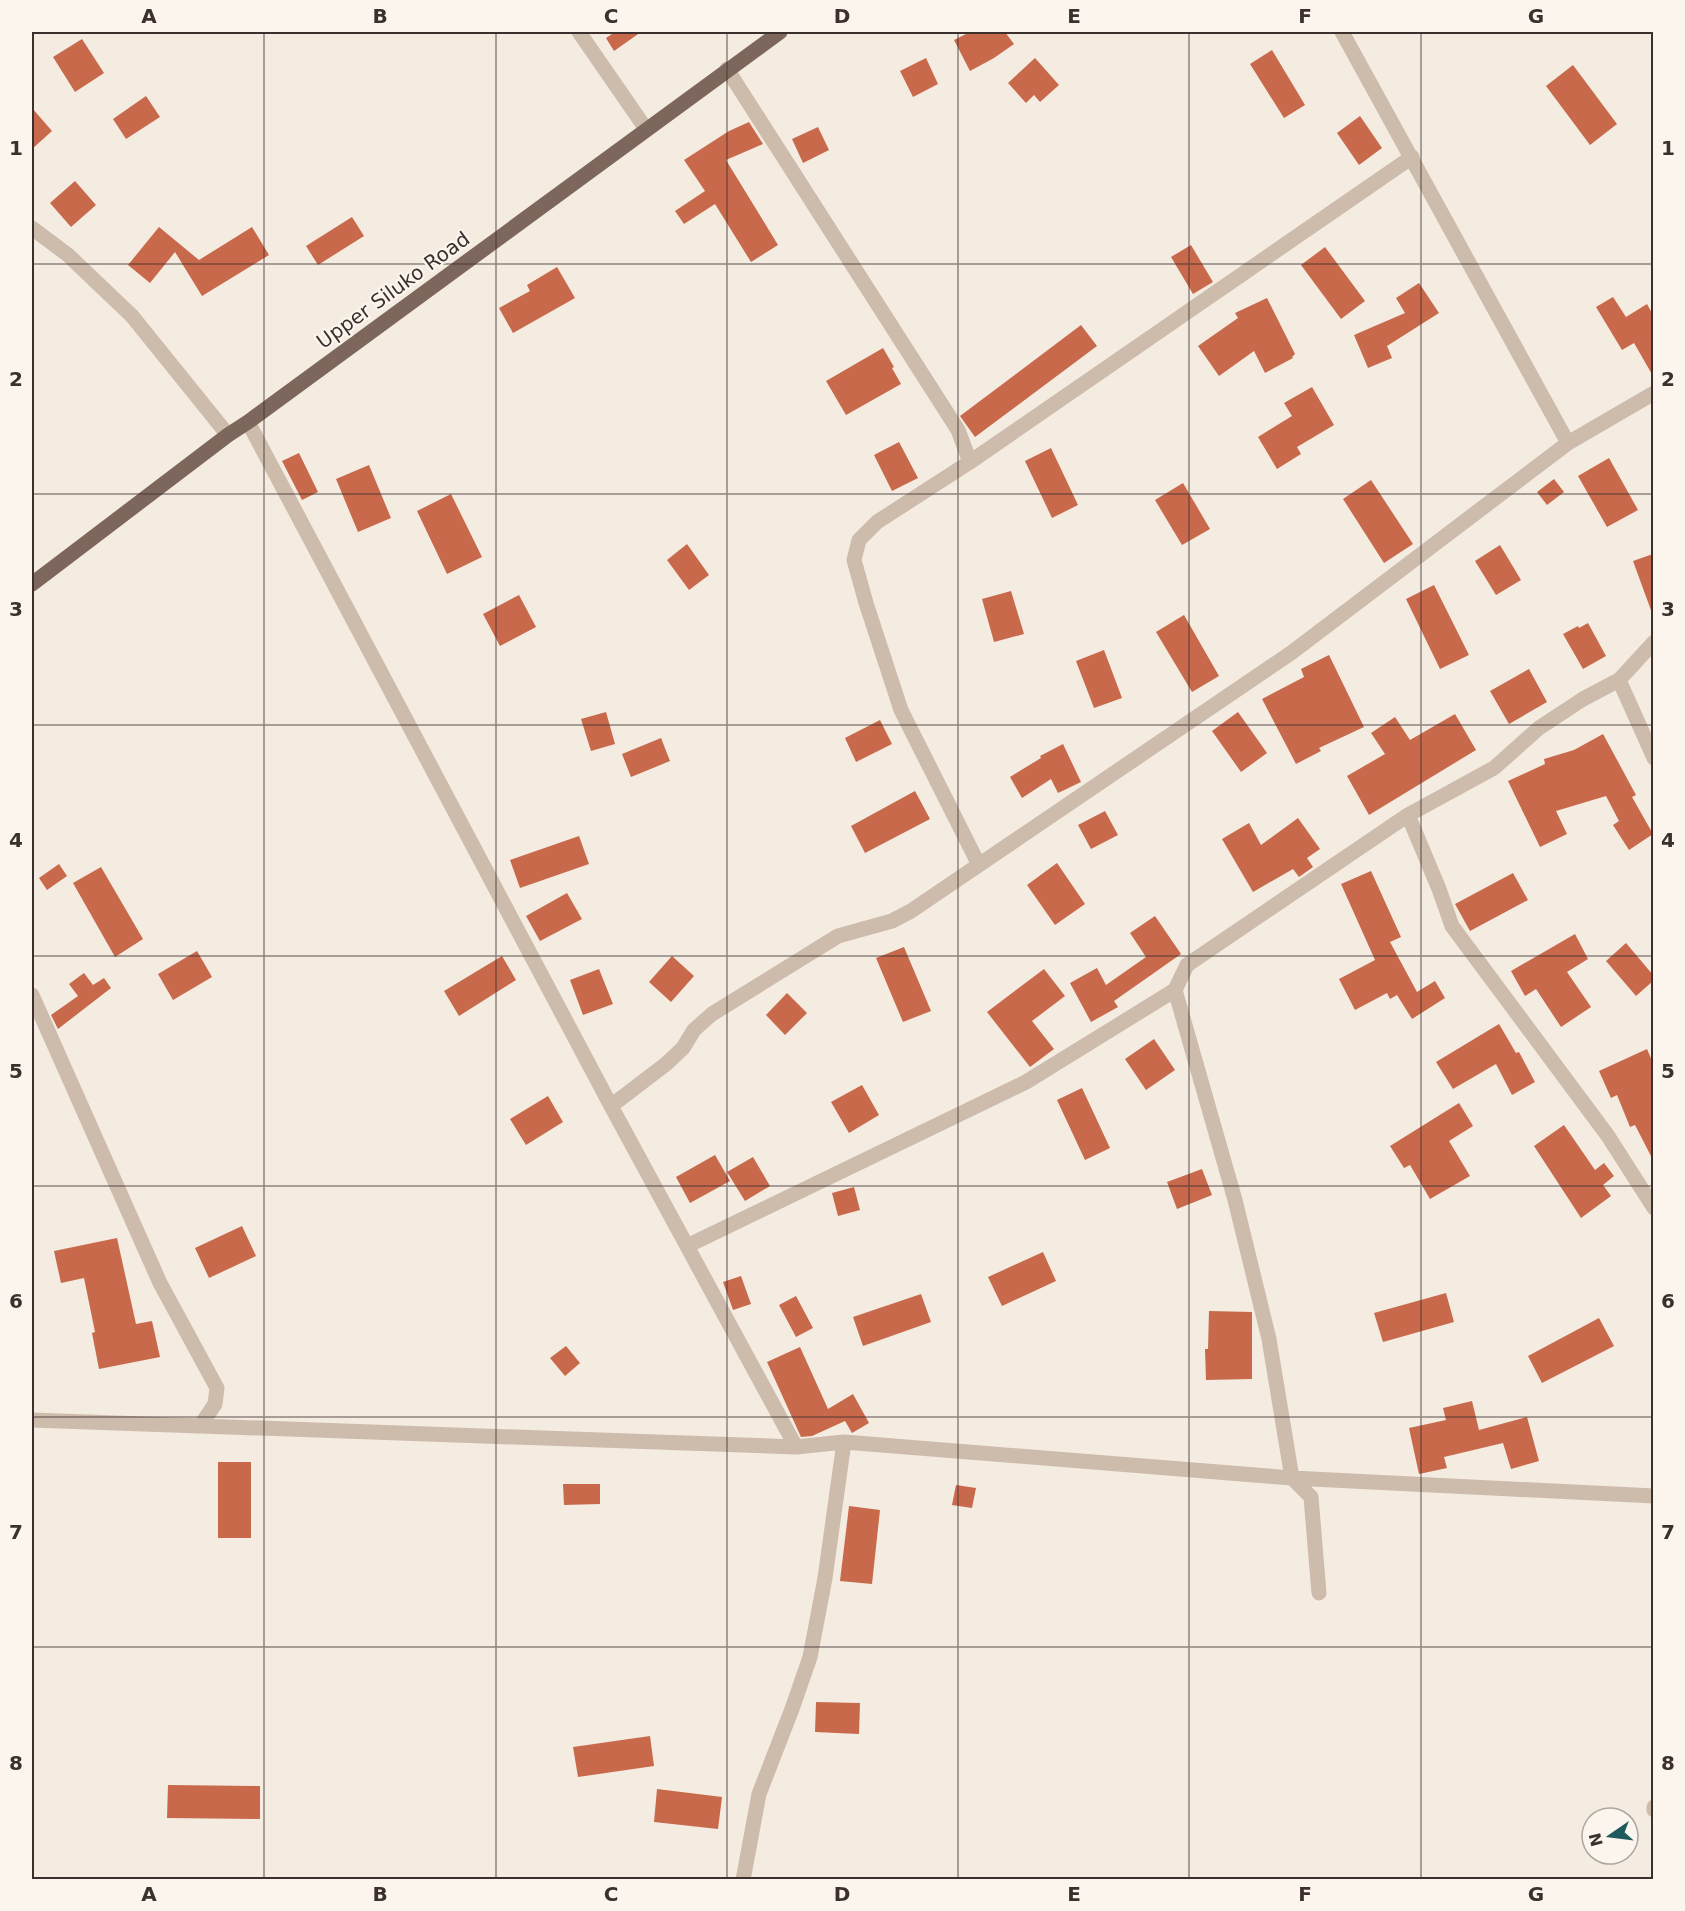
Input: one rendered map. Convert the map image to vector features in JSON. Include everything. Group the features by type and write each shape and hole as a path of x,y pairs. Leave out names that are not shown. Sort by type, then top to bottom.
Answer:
{"main road":[{"name":"Upper Siluko Road","path":"32,584 228,435 780,32"}],"street":[{"path":"579,32 646,129"},
{"path":"1342,32 1568,443"},
{"path":"727,69 958,430 970,462"},
{"path":"979,865 902,710 854,560 859,540 877,522 970,462 1412,157"},
{"path":"32,228 68,255 132,316 228,435"},
{"path":"611,1106 666,1065 683,1048 694,1030 712,1014 838,936 892,921 911,911 1292,653 1568,443 1653,393"},
{"path":"248,422 611,1106 796,1447"},
{"path":"687,1246 1026,1082 1175,990 1187,965 1408,815 1494,768 1539,728 1583,699 1619,680 1653,642"},
{"path":"1619,680 1653,758"},
{"path":"1408,815 1452,926 1608,1136 1653,1208"},
{"path":"1175,990 1235,1200 1269,1339 1292,1478 1311,1497 1319,1593"},
{"path":"32,995 160,1283 217,1388 215,1404 201,1425"},
{"path":"32,1420 796,1447 844,1442 1292,1478 1653,1496"},
{"path":"743,1880 759,1794 810,1657 825,1578 844,1442"}],"building":[{"path":"615,32 641,32 614,51 606,38"},
{"path":"970,32 1005,32 1014,44 970,71 954,40"},
{"path":"82,39 104,73 75,92 53,57"},
{"path":"1272,50 1305,105 1284,118 1250,64"},
{"path":"926,58 938,84 913,97 900,71"},
{"path":"1035,58 1059,85 1040,102 1034,95 1026,103 1008,83"},
{"path":"1573,65 1617,124 1590,145 1546,86"},
{"path":"146,96 160,117 126,139 113,119"},
{"path":"32,108 52,131 32,149"},
{"path":"1360,116 1382,148 1359,165 1337,133"},
{"path":"749,122 763,144 726,160 778,245 751,262 715,204 684,224 675,211 705,191 684,160 729,131"},
{"path":"818,127 829,150 803,163 792,139"},
{"path":"75,181 96,205 71,227 50,203"},
{"path":"352,217 364,236 318,265 306,246"},
{"path":"159,227 199,260 252,227 269,255 202,296 175,252 150,283 128,265"},
{"path":"1191,245 1213,282 1193,294 1171,257"},
{"path":"1325,247 1365,301 1341,319 1301,265"},
{"path":"557,267 575,298 513,333 499,308 530,291 527,285"},
{"path":"1419,283 1439,313 1387,346 1392,358 1368,368 1354,335 1405,313 1396,298"},
{"path":"1613,297 1626,317 1647,304 1653,315 1653,376 1634,343 1622,350 1596,307"},
{"path":"1267,298 1295,354 1293,358 1265,373 1254,351 1219,376 1198,346 1238,318 1235,313"},
{"path":"1081,325 1097,346 975,437 960,416"},
{"path":"883,348 901,384 846,415 826,381"},
{"path":"1312,387 1334,425 1297,447 1301,454 1277,469 1258,437 1292,416 1284,403"},
{"path":"899,442 918,478 892,491 874,455"},
{"path":"1051,448 1078,505 1052,518 1025,461"},
{"path":"299,453 318,492 302,500 282,461"},
{"path":"1609,458 1638,510 1607,527 1578,476"},
{"path":"369,465 391,518 358,532 336,479"},
{"path":"1554,479 1564,492 1547,505 1537,492"},
{"path":"1371,480 1413,544 1384,563 1343,499"},
{"path":"1183,483 1210,529 1182,545 1155,500"},
{"path":"451,494 482,557 447,574 417,511"},
{"path":"687,544 709,575 689,590 667,560"},
{"path":"1500,545 1521,580 1496,595 1475,561"},
{"path":"1653,554 1653,613 1652,613 1633,561"},
{"path":"1434,585 1469,655 1440,669 1406,599"},
{"path":"1011,591 1024,634 994,642 982,599"},
{"path":"519,595 536,627 500,646 483,614"},
{"path":"1184,615 1219,676 1192,692 1156,632"},
{"path":"1588,623 1606,656 1583,669 1563,634"},
{"path":"1104,650 1122,698 1094,708 1076,661"},
{"path":"1329,655 1364,727 1319,748 1321,751 1296,764 1262,699 1304,677 1301,669"},
{"path":"1529,669 1547,702 1509,724 1490,691"},
{"path":"606,712 615,744 591,751 581,719"},
{"path":"1238,712 1267,753 1241,772 1212,731"},
{"path":"1455,714 1476,750 1369,815 1347,776 1385,754 1371,733 1395,717 1410,740"},
{"path":"880,720 892,744 856,762 845,738"},
{"path":"1603,734 1636,795 1632,797 1653,834 1629,850 1613,825 1619,821 1606,796 1556,811 1567,834 1540,847 1508,781 1545,764 1544,759 1574,750"},
{"path":"661,738 670,761 631,777 622,754"},
{"path":"1063,744 1081,782 1058,793 1051,779 1022,798 1010,777 1041,758 1040,756"},
{"path":"915,791 930,819 865,853 851,826"},
{"path":"1105,811 1118,835 1091,849 1078,825"},
{"path":"1298,818 1320,849 1307,858 1313,867 1299,877 1293,869 1253,892 1222,839 1249,823 1261,845"},
{"path":"579,836 589,864 520,888 510,860"},
{"path":"1057,863 1085,904 1055,925 1027,885"},
{"path":"59,864 67,876 47,890 39,878"},
{"path":"101,867 143,939 115,957 73,883"},
{"path":"1371,871 1401,937 1390,942 1417,992 1435,981 1445,998 1412,1019 1397,995 1390,999 1387,993 1355,1010 1339,979 1375,960 1341,884"},
{"path":"1513,873 1528,900 1470,931 1455,904"},
{"path":"567,893 582,919 540,941 526,916"},
{"path":"1155,916 1181,954 1114,1001 1118,1007 1091,1022 1070,983 1097,968 1106,985 1146,957 1130,933"},
{"path":"1575,934 1588,959 1567,972 1591,1007 1561,1027 1536,989 1525,996 1511,971"},
{"path":"1626,943 1653,975 1653,981 1636,996 1606,961"},
{"path":"904,947 931,1011 903,1022 876,958"},
{"path":"197,951 212,977 173,1000 158,974"},
{"path":"502,956 516,980 459,1016 444,991"},
{"path":"672,956 694,976 671,1002 649,982"},
{"path":"599,969 613,1004 583,1015 570,980"},
{"path":"1044,969 1065,996 1032,1021 1054,1049 1030,1067 987,1012"},
{"path":"84,973 93,985 104,978 111,988 58,1029 51,1015 78,996 69,984"},
{"path":"787,993 807,1013 785,1035 766,1015"},
{"path":"1499,1024 1516,1053 1519,1052 1535,1082 1512,1095 1496,1064 1453,1089 1436,1062"},
{"path":"1154,1039 1175,1070 1146,1090 1125,1059"},
{"path":"1647,1049 1653,1063 1653,1160 1635,1125 1630,1127 1617,1095 1611,1098 1599,1071"},
{"path":"862,1085 879,1115 849,1133 831,1102"},
{"path":"1082,1088 1110,1148 1085,1160 1057,1100"},
{"path":"548,1096 563,1122 526,1145 510,1119"},
{"path":"1459,1103 1473,1126 1449,1141 1470,1176 1430,1199 1410,1165 1404,1168 1390,1146"},
{"path":"1564,1125 1595,1170 1604,1163 1614,1176 1603,1185 1611,1196 1581,1218 1534,1146"},
{"path":"715,1155 730,1181 690,1203 676,1177"},
{"path":"753,1157 770,1186 745,1201 727,1172"},
{"path":"1202,1169 1212,1195 1177,1209 1167,1182"},
{"path":"854,1187 860,1210 838,1216 832,1193"},
{"path":"242,1226 256,1256 209,1278 195,1248"},
{"path":"117,1238 136,1324 152,1321 160,1357 99,1369 92,1333 95,1332 84,1278 61,1283 54,1251"},
{"path":"1043,1252 1056,1281 1002,1306 988,1277"},
{"path":"741,1276 751,1304 733,1310 723,1282"},
{"path":"1446,1293 1454,1322 1383,1342 1374,1313"},
{"path":"921,1294 931,1322 863,1346 853,1317"},
{"path":"796,1296 813,1328 796,1337 779,1305"},
{"path":"1209,1311 1252,1312 1252,1379 1206,1380 1205,1349 1208,1349"},
{"path":"1599,1318 1614,1346 1542,1383 1528,1356"},
{"path":"566,1346 580,1363 565,1376 550,1358"},
{"path":"800,1347 828,1409 853,1394 869,1423 852,1433 845,1421 812,1436 801,1437 767,1362"},
{"path":"1472,1401 1479,1430 1527,1417 1539,1461 1511,1469 1503,1443 1444,1457 1447,1468 1419,1474 1409,1428 1446,1420 1443,1408"},
{"path":"218,1462 251,1462 251,1538 218,1538"},
{"path":"563,1484 600,1484 600,1504 564,1505"},
{"path":"956,1485 976,1488 972,1508 952,1505"},
{"path":"849,1506 880,1510 872,1584 840,1581"},
{"path":"816,1702 860,1703 859,1734 815,1732"},
{"path":"650,1736 654,1766 578,1777 573,1747"},
{"path":"168,1785 260,1786 260,1819 167,1818"},
{"path":"657,1789 722,1797 718,1829 654,1822"}]}
